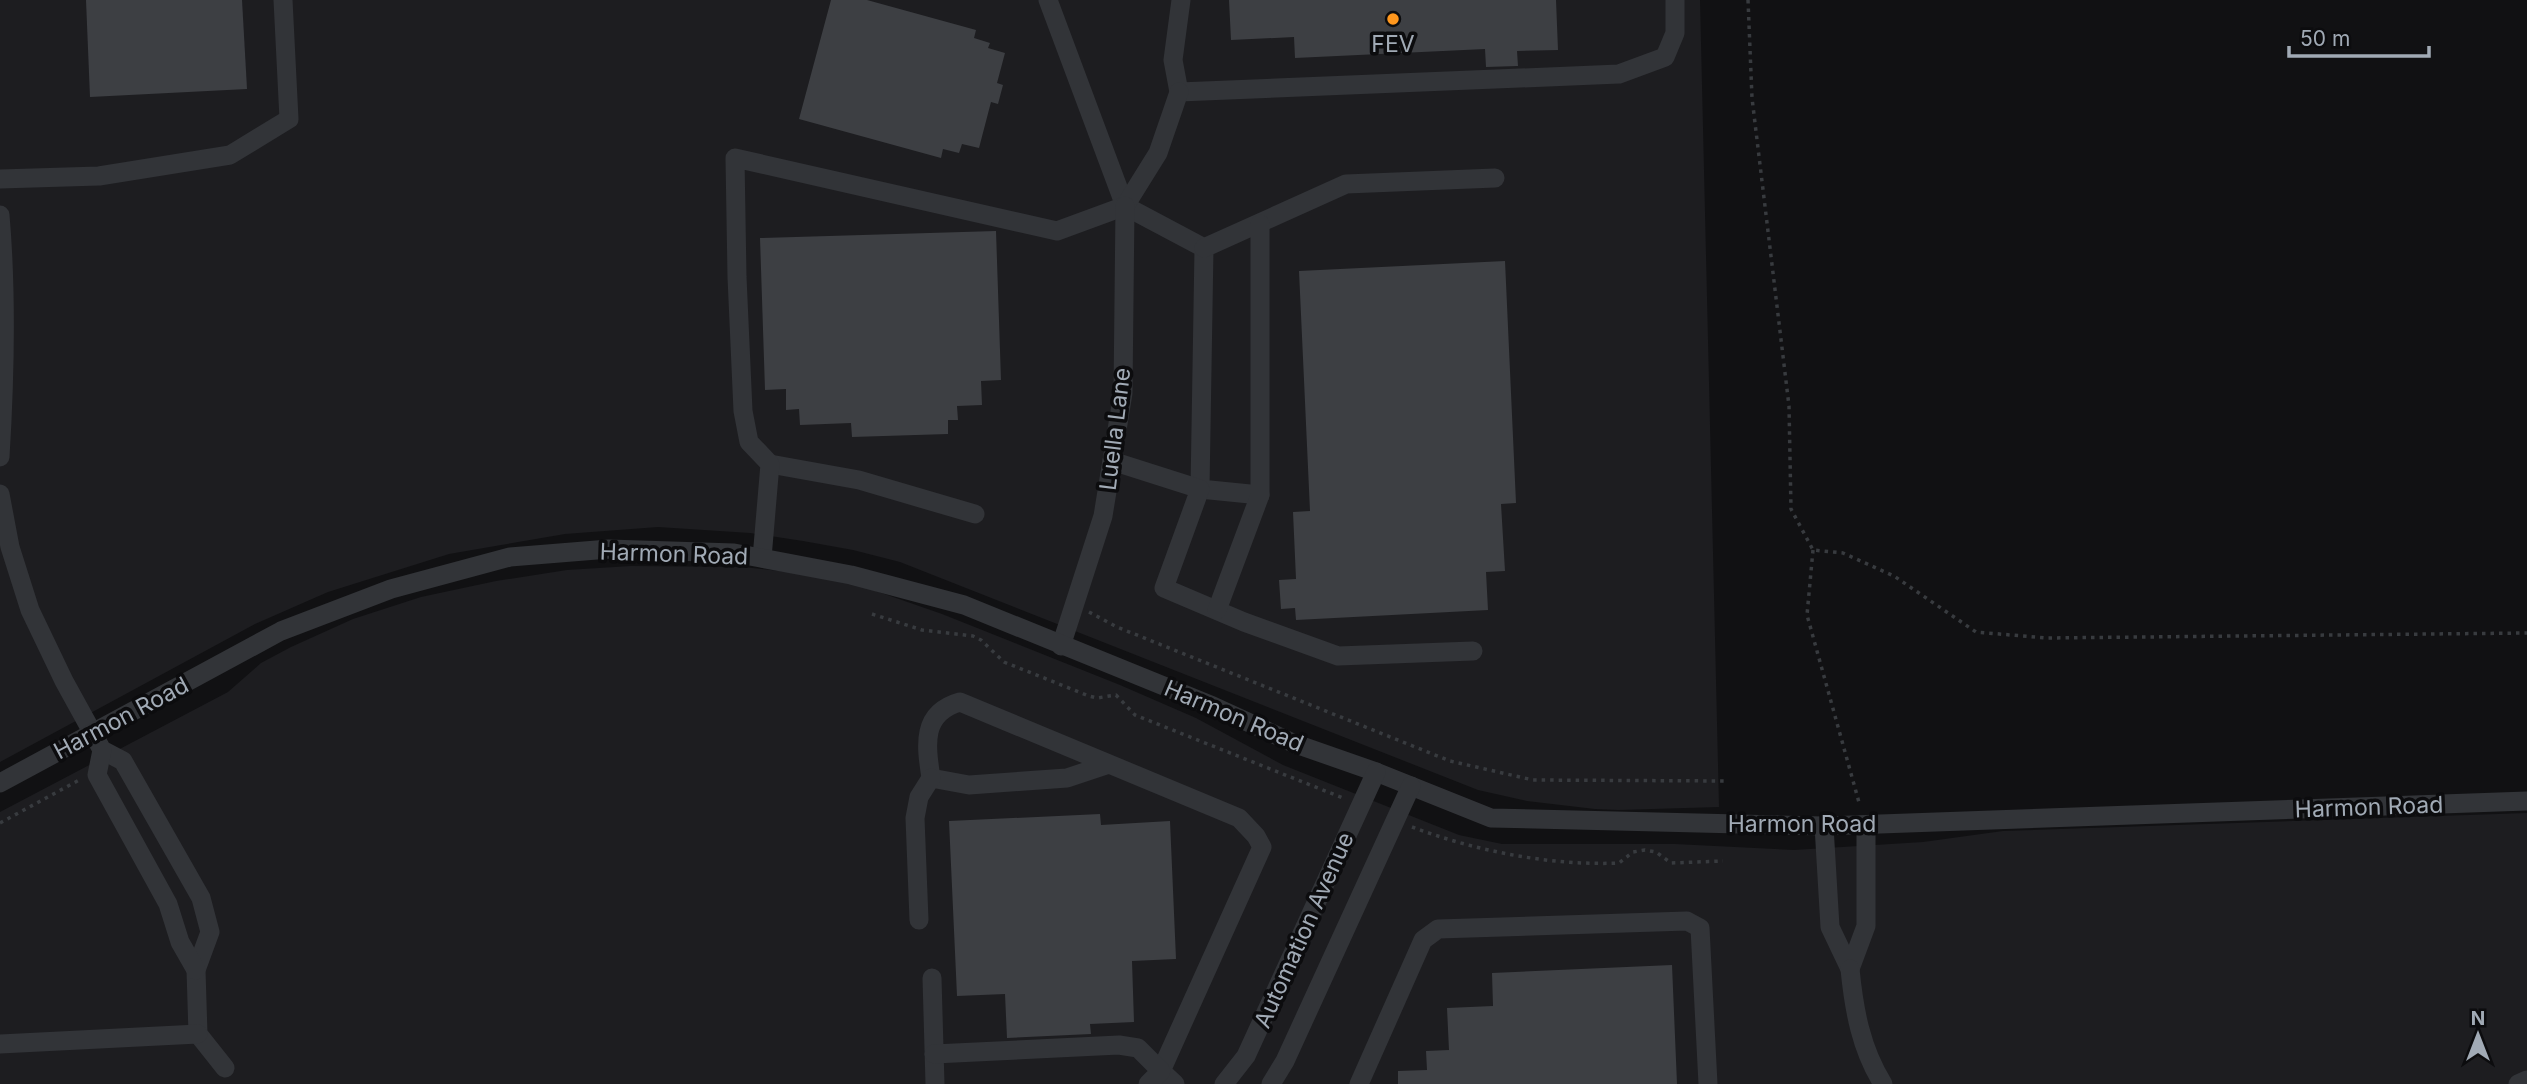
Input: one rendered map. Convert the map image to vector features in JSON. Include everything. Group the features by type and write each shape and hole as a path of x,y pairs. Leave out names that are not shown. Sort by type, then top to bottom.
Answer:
{"street":[{"path":"0,179 99,176 230,155 289,119 283,0"},
{"path":"975,514 859,480 770,464 749,442 743,411 735,158 1057,231 1125,206 1158,153 1179,92 1173,60 1181,0"},
{"path":"1179,92 1619,74 1664,57 1675,33 1675,0"},
{"path":"1045,1 1125,206 1204,248"},
{"path":"1204,248 1346,184 1495,178"},
{"name":"Luella Lane","path":"1061,646 1103,516 1123,393 1125,206"},
{"path":"0,215 5,276 5,380 0,457"},
{"path":"1217,610 1260,495 1260,224"},
{"path":"1204,248 1200,489 1164,588 1338,656 1473,651"},
{"path":"1112,461 1200,489 1260,495"},
{"path":"762,558 770,464"},
{"path":"0,495 6,554 98,751 97,775 168,904 180,942 196,970"},
{"name":"Harmon Road","path":"0,783 98,751 281,631 391,589 510,557 609,549 734,553 851,575 964,605 1213,706 1293,743 1376,772 1491,818 1824,827 2527,801"},
{"path":"919,920 915,818 919,797 931,778 927,751 931,722 945,706 960,702 1239,818 1256,836 1262,847 1162,1080 1138,1048 1119,1045 934,1054"},
{"path":"98,751 123,761 201,898 210,932 196,970 198,1034 225,1068"},
{"path":"931,778 969,785 1067,778 1109,764"},
{"name":"Automation Avenue","path":"1224,1084 1246,1056 1376,772"},
{"name":"Automation Avenue","path":"1271,1084 1285,1061 1411,786"},
{"path":"1850,969 1866,926 1866,825"},
{"path":"1824,827 1830,928 1850,969 1858,1027 1883,1084"},
{"path":"1359,1084 1423,940 1438,929 1687,921 1700,928 1708,1084"},
{"path":"932,978 935,1084"},
{"path":"0,1044 198,1034"},
{"path":"2518,1084 2527,1080"}],"path":[{"path":"1748,0 1752,98 1789,406 1791,509 1813,550 1807,615 1866,825"},
{"path":"1813,550 1843,554 1894,576 1976,632 2046,638 2527,633"},
{"path":"1074,606 1117,627 1450,761 1533,780 1727,781"},
{"path":"872,614 922,630 973,636 1004,662 1021,670 1089,696 1097,698 1116,695 1135,715 1360,806"},
{"path":"0,823 98,751"},
{"path":"1396,820 1461,843 1537,858 1619,863 1633,852 1645,850 1656,852 1671,863 1723,861"}],"shaded area":[{"path":"0,0 1700,0 1719,807 1595,809 1527,801 1478,790 900,562 853,550 750,533 658,527 565,534 449,554 328,592 255,624 0,762"},
{"path":"631,566 743,567 853,583 942,614 1120,685 1196,718 1283,765 1459,835 1502,844 1675,844 1794,850 1923,842 2003,831 2527,813 2527,1084 0,1084 0,812 228,692 261,663 353,619 421,597 496,581 567,570"}],"building":[{"path":"86,0 242,0 247,89 90,97"},
{"path":"831,0 867,0 976,30 974,38 990,43 988,48 1005,53 997,83 1003,85 998,104 991,102 979,148 962,144 959,153 943,149 941,158 799,119"},
{"name":"FEV","path":"1229,0 1556,0 1558,50 1517,51 1518,66 1486,67 1485,49 1295,58 1294,37 1231,40"},
{"path":"996,231 1001,380 981,381 982,405 957,406 958,420 948,420 948,434 852,437 851,423 800,425 799,409 786,410 786,389 765,390 760,238"},
{"path":"1505,261 1516,503 1501,504 1505,571 1486,572 1488,610 1296,620 1295,608 1281,609 1279,580 1296,579 1293,512 1310,511 1299,271"},
{"path":"1100,814 1101,825 1170,821 1176,959 1132,961 1134,1022 1090,1024 1091,1034 1007,1038 1005,994 957,996 949,821"},
{"path":"1672,965 1677,1084 1398,1084 1398,1071 1427,1070 1426,1051 1449,1050 1447,1008 1493,1006 1492,973"}],"place":[{"name":"FEV","path":"1393,19"}]}
